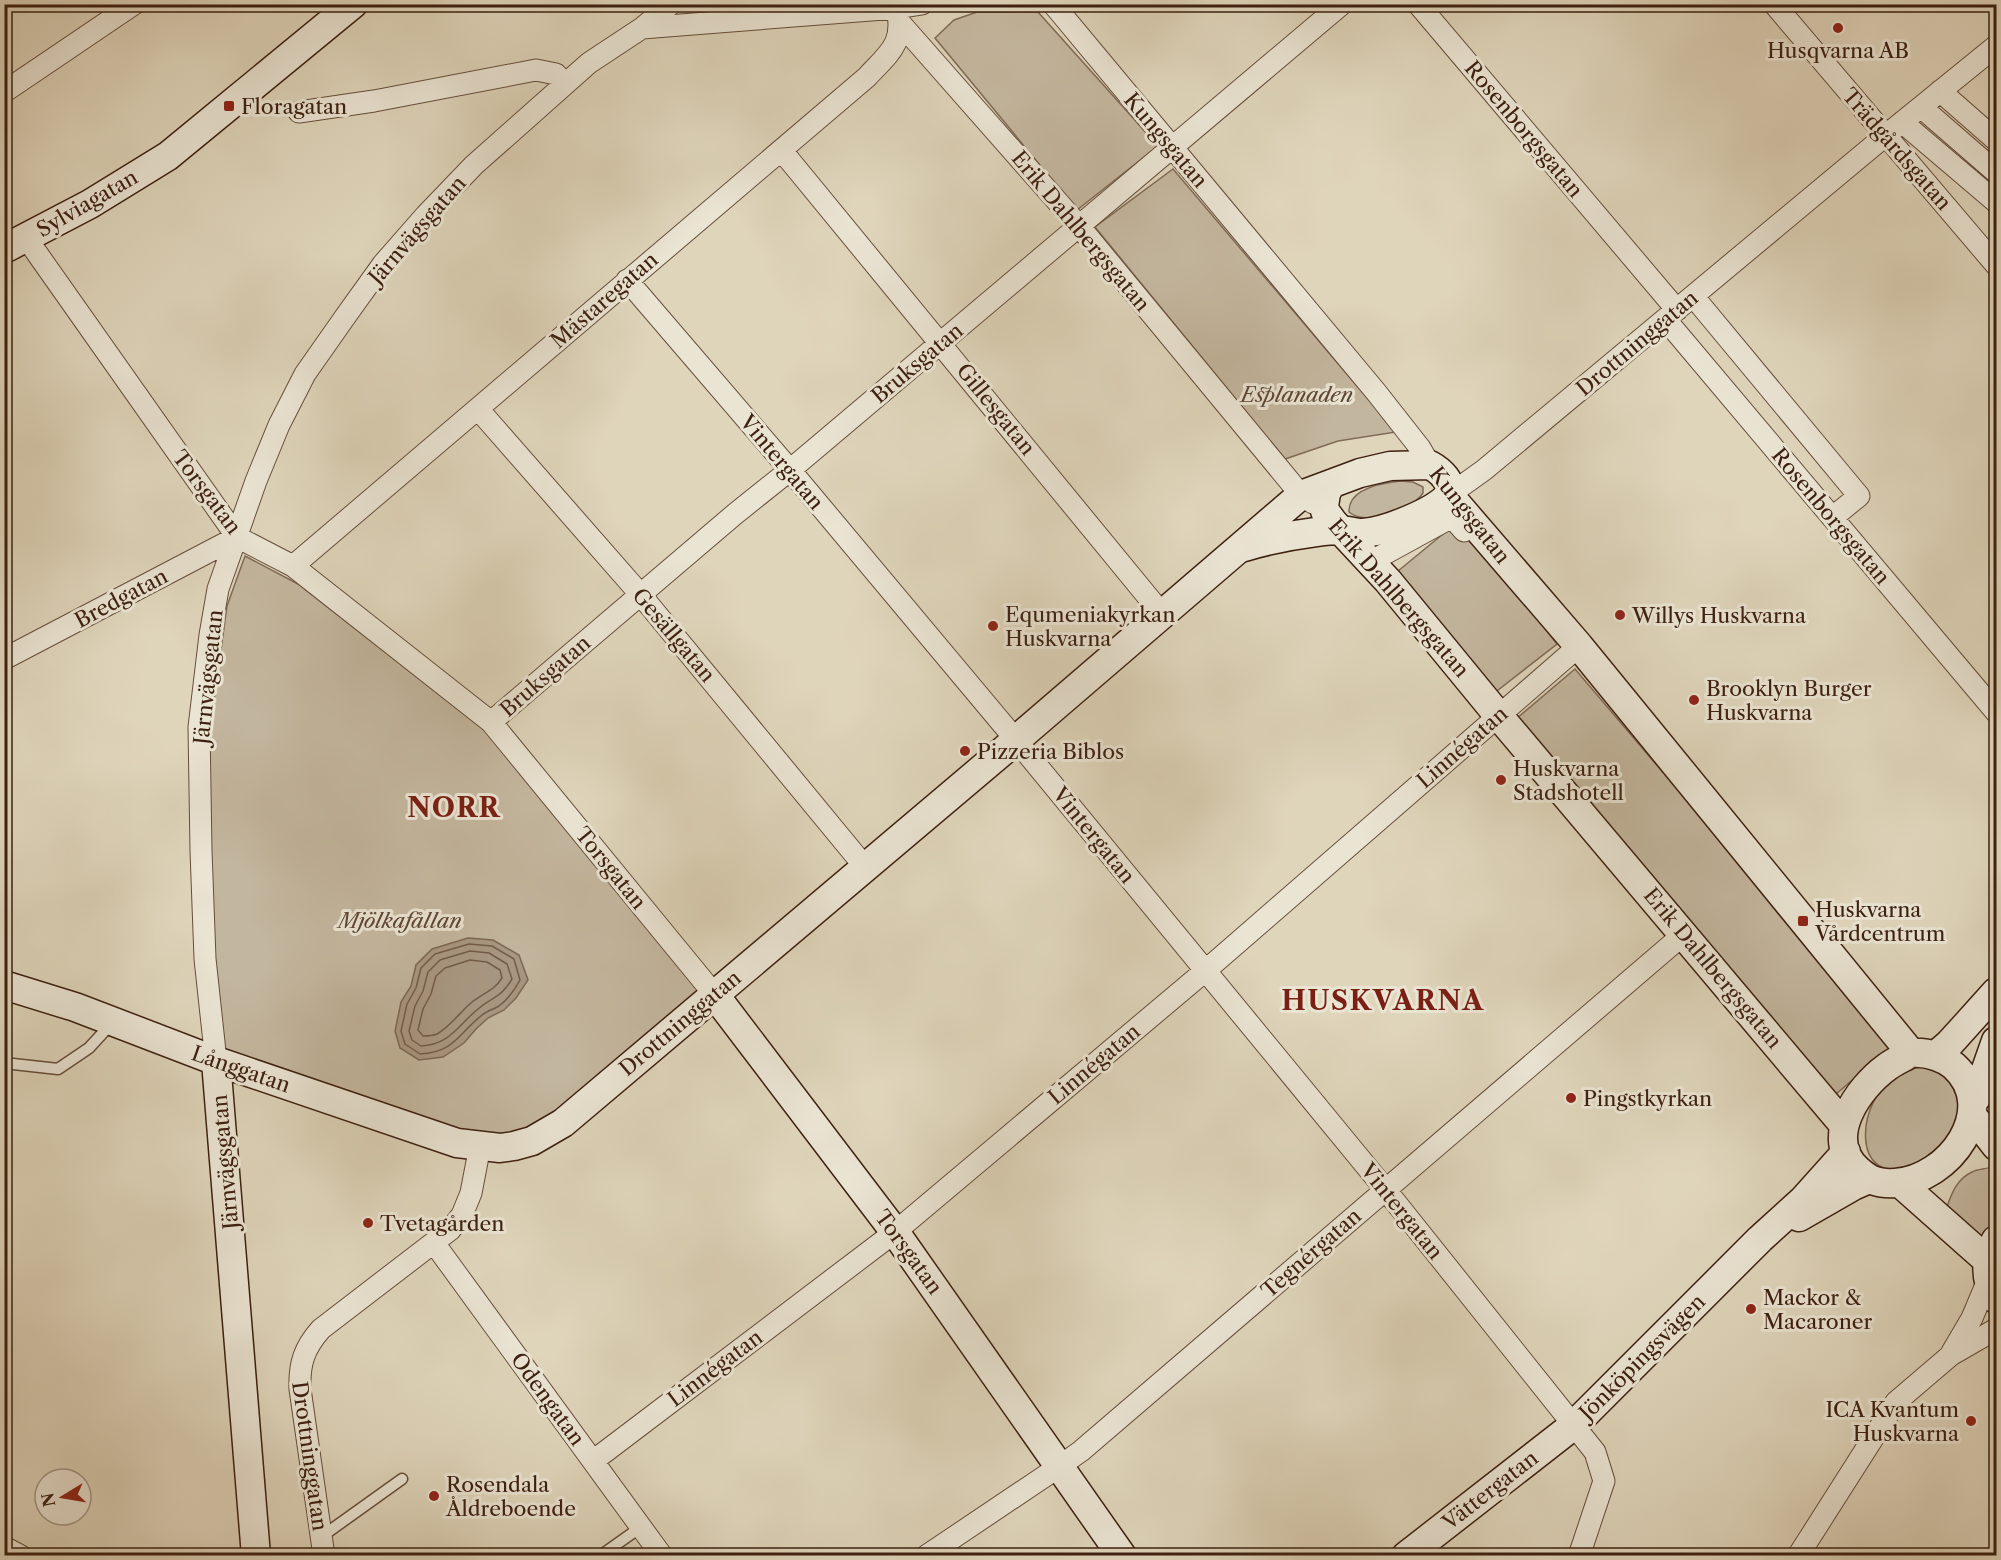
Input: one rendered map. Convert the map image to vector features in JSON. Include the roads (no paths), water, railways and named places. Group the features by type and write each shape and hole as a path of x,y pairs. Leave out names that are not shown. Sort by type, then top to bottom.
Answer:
{"street":[{"path":"4,92 134,4"},
{"name":"Sylviagatan","path":"4,249 90,204 168,156 353,4"},
{"name":"Järnvägsgatan","path":"256,1556 205,948 201,851 199,727 218,589 252,491 279,425 305,374 383,264 474,165 589,63 642,28 671,4"},
{"path":"642,28 899,16 922,4"},
{"name":"Kungsgatan","path":"1053,4 1376,392 1420,448 1439,477 1579,646 1923,1054"},
{"name":"Bruksgatan","path":"491,722 1342,4"},
{"name":"Rosenborgsgatan","path":"1418,4 1679,308 1782,458 1996,712"},
{"name":"Trädgårdsgatan","path":"1774,4 1885,136 1993,256"},
{"name":"Mästaregatan","path":"293,566 867,77 896,46 899,16"},
{"name":"Erik Dahlbergsgatan","path":"899,16 1079,226 1301,495"},
{"name":"Drottninggatan","path":"1237,549 1286,536 1332,508 1354,474 1390,466 1439,477 1475,477 1996,46"},
{"path":"298,112 375,101 536,70 556,74 564,85"},
{"path":"1940,92 1996,140"},
{"path":"1920,107 1996,172"},
{"path":"1902,122 1996,202"},
{"name":"Gillesgatan","path":"782,151 1162,614"},
{"name":"Torsgatan","path":"34,249 237,537 293,566 491,722 714,994 895,1232 1122,1556"},
{"name":"Vintergatan","path":"627,280 1016,740 1385,1189 1574,1425"},
{"path":"1679,308 1809,435 1859,496 1833,517"},
{"name":"Gesällgatan","path":"478,409 640,594 865,867"},
{"path":"1782,458 1809,435"},
{"name":"Drottninggatan","path":"322,1546 300,1389 299,1371 302,1355 321,1329 434,1243 462,1215 471,1194 480,1146 500,1148 514,1146 532,1141 563,1123 1016,740 1301,495 1332,508 1363,533 1403,522 1439,504 1439,477"},
{"name":"Erik Dahlbergsgatan","path":"1332,508 1388,581 1498,715 1843,1124"},
{"path":"1379,557 1452,517 1464,531"},
{"name":"Bredgatan","path":"4,659 237,537"},
{"name":"Linnégatan","path":"593,1461 895,1232 1205,971 1579,646"},
{"name":"Tegnérgatan","path":"926,1556 1060,1467 1684,934"},
{"name":"Långgatan","path":"4,985 436,1136 480,1146"},
{"path":"1996,992 1958,1035 1923,1054 1888,1066 1874,1078 1853,1105 1843,1124 1846,1152 1855,1167 1869,1179 1880,1184 1900,1183 1915,1179 1947,1161 1964,1142 1996,1041"},
{"path":"1923,1054 1950,1063 1961,1071 1975,1108 1996,1146"},
{"name":"Jönköpingsvägen","path":"1579,1556 1604,1481 1595,1452 1574,1425 1760,1239 1803,1200 1846,1152"},
{"name":"Jönköpingsvägen","path":"1760,1239 1869,1179"},
{"path":"1900,1183 1992,1270 1972,1318 1951,1355"},
{"name":"Odengatan","path":"434,1243 662,1556"},
{"path":"1798,1556 1896,1402 1951,1355 1996,1329"},
{"name":"Vättergatan","path":"1406,1556 1574,1425"},
{"path":"4,1547 21,1556"}],"lane":[{"path":"4,1063 58,1070 89,1048 114,1022"},
{"path":"322,1546 402,1479"},
{"path":"600,1556 641,1527"}],"water":[{"path":"468,938 493,940 519,955 528,980 516,998 504,1010 488,1018 464,1043 443,1057 419,1060 400,1048 395,1031 401,1002 411,986 416,965 432,949"}],"place":[{"name":"Husqvarna AB","path":"1838,28"},
{"name":"Floragatan","path":"229,106"},
{"name":"Willys Huskvarna","path":"1620,615"},
{"name":"Equmeniakyrkan Huskvarna","path":"993,626"},
{"name":"Brooklyn Burger Huskvarna","path":"1694,700"},
{"name":"Pizzeria Biblos","path":"965,751"},
{"name":"Huskvarna Stadshotell","path":"1501,780"},
{"name":"Huskvarna Vårdcentrum","path":"1803,921"},
{"name":"Pingstkyrkan","path":"1571,1098"},
{"name":"Tvetagården","path":"368,1223"},
{"name":"Mackor & Macaroner","path":"1751,1309"},
{"name":"ICA Kvantum Huskvarna","path":"1971,1421"},
{"name":"Rosendala Åldreboende","path":"434,1496"}],"district":[{"name":"NORR","path":"454,807"},
{"name":"HUSKVARNA","path":"1383,1000"}],"park label":[{"name":"Esplanaden","path":"1297,394"},
{"name":"Mjölkafållan","path":"400,920"}]}
